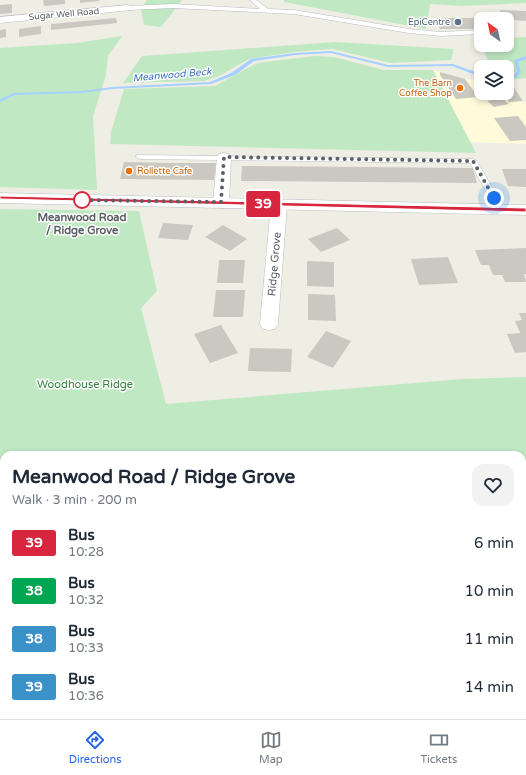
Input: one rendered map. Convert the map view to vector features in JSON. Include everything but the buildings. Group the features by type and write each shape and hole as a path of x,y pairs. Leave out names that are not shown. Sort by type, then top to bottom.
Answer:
{"street":[{"name":"Sugar Well Road","path":"0,20 128,8"},
{"path":"221,202 224,157"},
{"path":"0,198 526,210"},
{"name":"Ridge Grove","path":"270,324 279,205"}],"lane":[{"path":"253,0 267,11"},
{"path":"128,8 173,6 294,12 409,31 441,34 474,32"},
{"path":"140,157 473,161 501,210"}],"shaded area":[{"path":"433,70 465,79 474,80 474,100 514,100 514,87 526,105 526,144 469,142"}],"green space":[{"path":"147,0 182,0 161,27 144,25 141,10"},
{"path":"284,0 526,0 526,3 463,6 430,4 426,29 284,2"},
{"path":"122,36 108,56 106,75 93,116 97,190 0,187 0,48 77,43"},
{"path":"526,37 526,78 514,79 514,60 487,60 485,52 514,52 514,38"},
{"path":"335,42 454,49 451,60 391,63 332,49 294,52 249,59 219,76 204,81 123,83 142,56"},
{"path":"315,56 334,57 384,70 433,70 476,153 110,144 111,132 124,89 215,86 257,63"},
{"name":"Woodhouse Ridge","path":"0,209 139,211 157,291 141,308 166,404 462,379 526,377 526,451 0,451"}],"waterway":[{"name":"Meanwood Beck","path":"0,101 14,94 82,92 112,88 211,83 233,74 253,60 295,54 331,52 388,66 453,65 474,73"},
{"name":"Meanwood Beck","path":"514,77 519,71 516,61 526,57"}],"bus line":[{"name":"39","path":"0,198 526,210"}],"place":[{"name":"EpiCentre","path":"458,22"},
{"name":"The Barn Coffee Shop","path":"460,88"},
{"name":"Rollette Cafe","path":"129,171"},
{"name":"Meanwood Road / Ridge Grove","path":"82,200"}],"route":[{"path":"82,200 76,200 221,202 224,157 473,161 494,198"}]}
